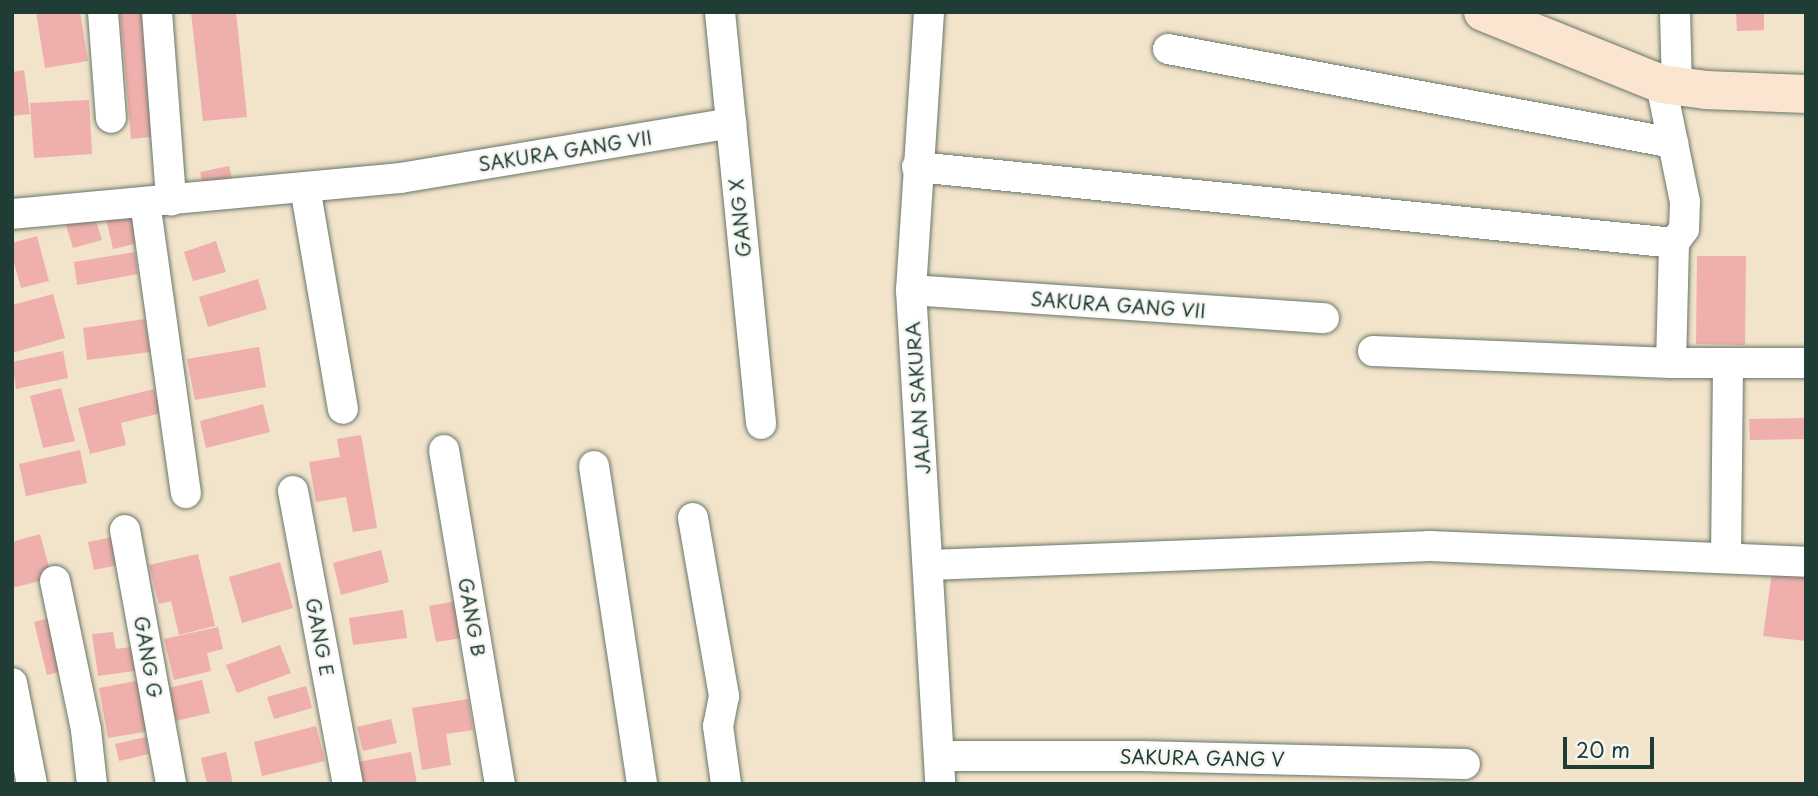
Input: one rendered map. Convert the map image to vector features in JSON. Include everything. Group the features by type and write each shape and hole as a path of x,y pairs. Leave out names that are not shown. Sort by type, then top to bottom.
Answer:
{"main road":[{"path":"1483,12 1669,85 1806,94"}],"street":[{"path":"103,12 111,118"},
{"path":"157,12 158,201 186,493"},
{"name":"GANG X","path":"720,12 761,424"},
{"name":"JALAN SAKURA","path":"929,12 911,290 940,770"},
{"path":"1671,363 1674,243 1684,229 1685,202 1673,143 1669,85 1675,12"},
{"path":"1168,49 1673,143"},
{"name":"SAKURA GANG VII","path":"12,214 400,178 731,123"},
{"path":"917,167 1674,243"},
{"path":"305,187 343,409"},
{"name":"SAKURA GANG VII","path":"911,290 1324,318"},
{"path":"1373,351 1671,363 1806,363"},
{"path":"1726,558 1728,364"},
{"name":"GANG B","path":"444,450 500,784"},
{"path":"594,466 642,784"},
{"name":"GANG E","path":"293,491 348,784"},
{"path":"693,518 724,696 718,726 726,784"},
{"name":"GANG G","path":"125,530 171,784"},
{"path":"929,565 1430,546 1806,562"},
{"path":"55,581 86,730 92,784"},
{"path":"12,683 32,784"},
{"name":"SAKURA GANG V","path":"940,770 1140,756 1465,764"}],"building":[{"path":"36,12 80,12 88,61 45,68"},
{"path":"120,12 150,12 161,136 131,139"},
{"path":"191,12 236,12 247,117 203,121"},
{"path":"1736,12 1764,12 1764,30 1737,31"},
{"path":"24,70 30,114 12,116 12,72"},
{"path":"89,100 92,154 34,158 30,103"},
{"path":"229,166 234,187 205,193 200,172"},
{"path":"140,210 147,241 113,249 106,218"},
{"path":"94,214 102,240 73,248 65,222"},
{"path":"37,236 49,281 21,288 12,256 12,243"},
{"path":"216,241 226,272 193,281 184,252"},
{"path":"135,252 138,274 77,285 74,262"},
{"path":"1697,256 1746,256 1745,345 1696,344"},
{"path":"258,279 267,309 208,327 199,297"},
{"path":"53,294 65,338 12,353 12,305"},
{"path":"145,319 150,352 87,360 83,328"},
{"path":"259,347 266,387 195,400 187,359"},
{"path":"63,351 68,378 16,389 12,362"},
{"path":"61,388 75,441 43,448 30,396"},
{"path":"154,389 161,413 121,423 126,445 90,454 78,408"},
{"path":"263,404 270,432 206,448 200,421"},
{"path":"1806,418 1806,439 1750,440 1749,419"},
{"path":"361,435 377,528 353,532 346,497 316,502 309,462 340,457 337,439"},
{"path":"80,450 87,483 26,496 19,464"},
{"path":"40,534 52,578 12,588 12,542"},
{"path":"118,536 124,564 94,570 88,542"},
{"path":"381,550 389,582 341,595 333,563"},
{"path":"198,554 215,626 179,635 171,601 159,604 149,565"},
{"path":"280,562 293,608 242,623 229,577"},
{"path":"1772,572 1806,577 1806,641 1763,636"},
{"path":"463,600 469,637 436,642 429,606"},
{"path":"403,610 407,638 353,645 349,618"},
{"path":"57,616 70,669 47,675 34,622"},
{"path":"218,627 223,649 207,653 211,671 174,680 164,639"},
{"path":"113,632 116,649 137,646 141,670 98,676 92,634"},
{"path":"280,645 291,673 237,693 226,665"},
{"path":"141,680 150,731 108,738 99,688"},
{"path":"202,680 210,713 176,721 168,688"},
{"path":"306,686 312,708 274,719 267,697"},
{"path":"468,699 473,730 446,734 451,765 422,770 412,708"},
{"path":"391,719 397,743 363,751 357,727"},
{"path":"316,726 325,761 262,776 254,742"},
{"path":"146,737 149,754 119,761 115,744"},
{"path":"226,752 233,784 207,784 201,758"},
{"path":"411,752 417,784 362,784 358,762"}]}
